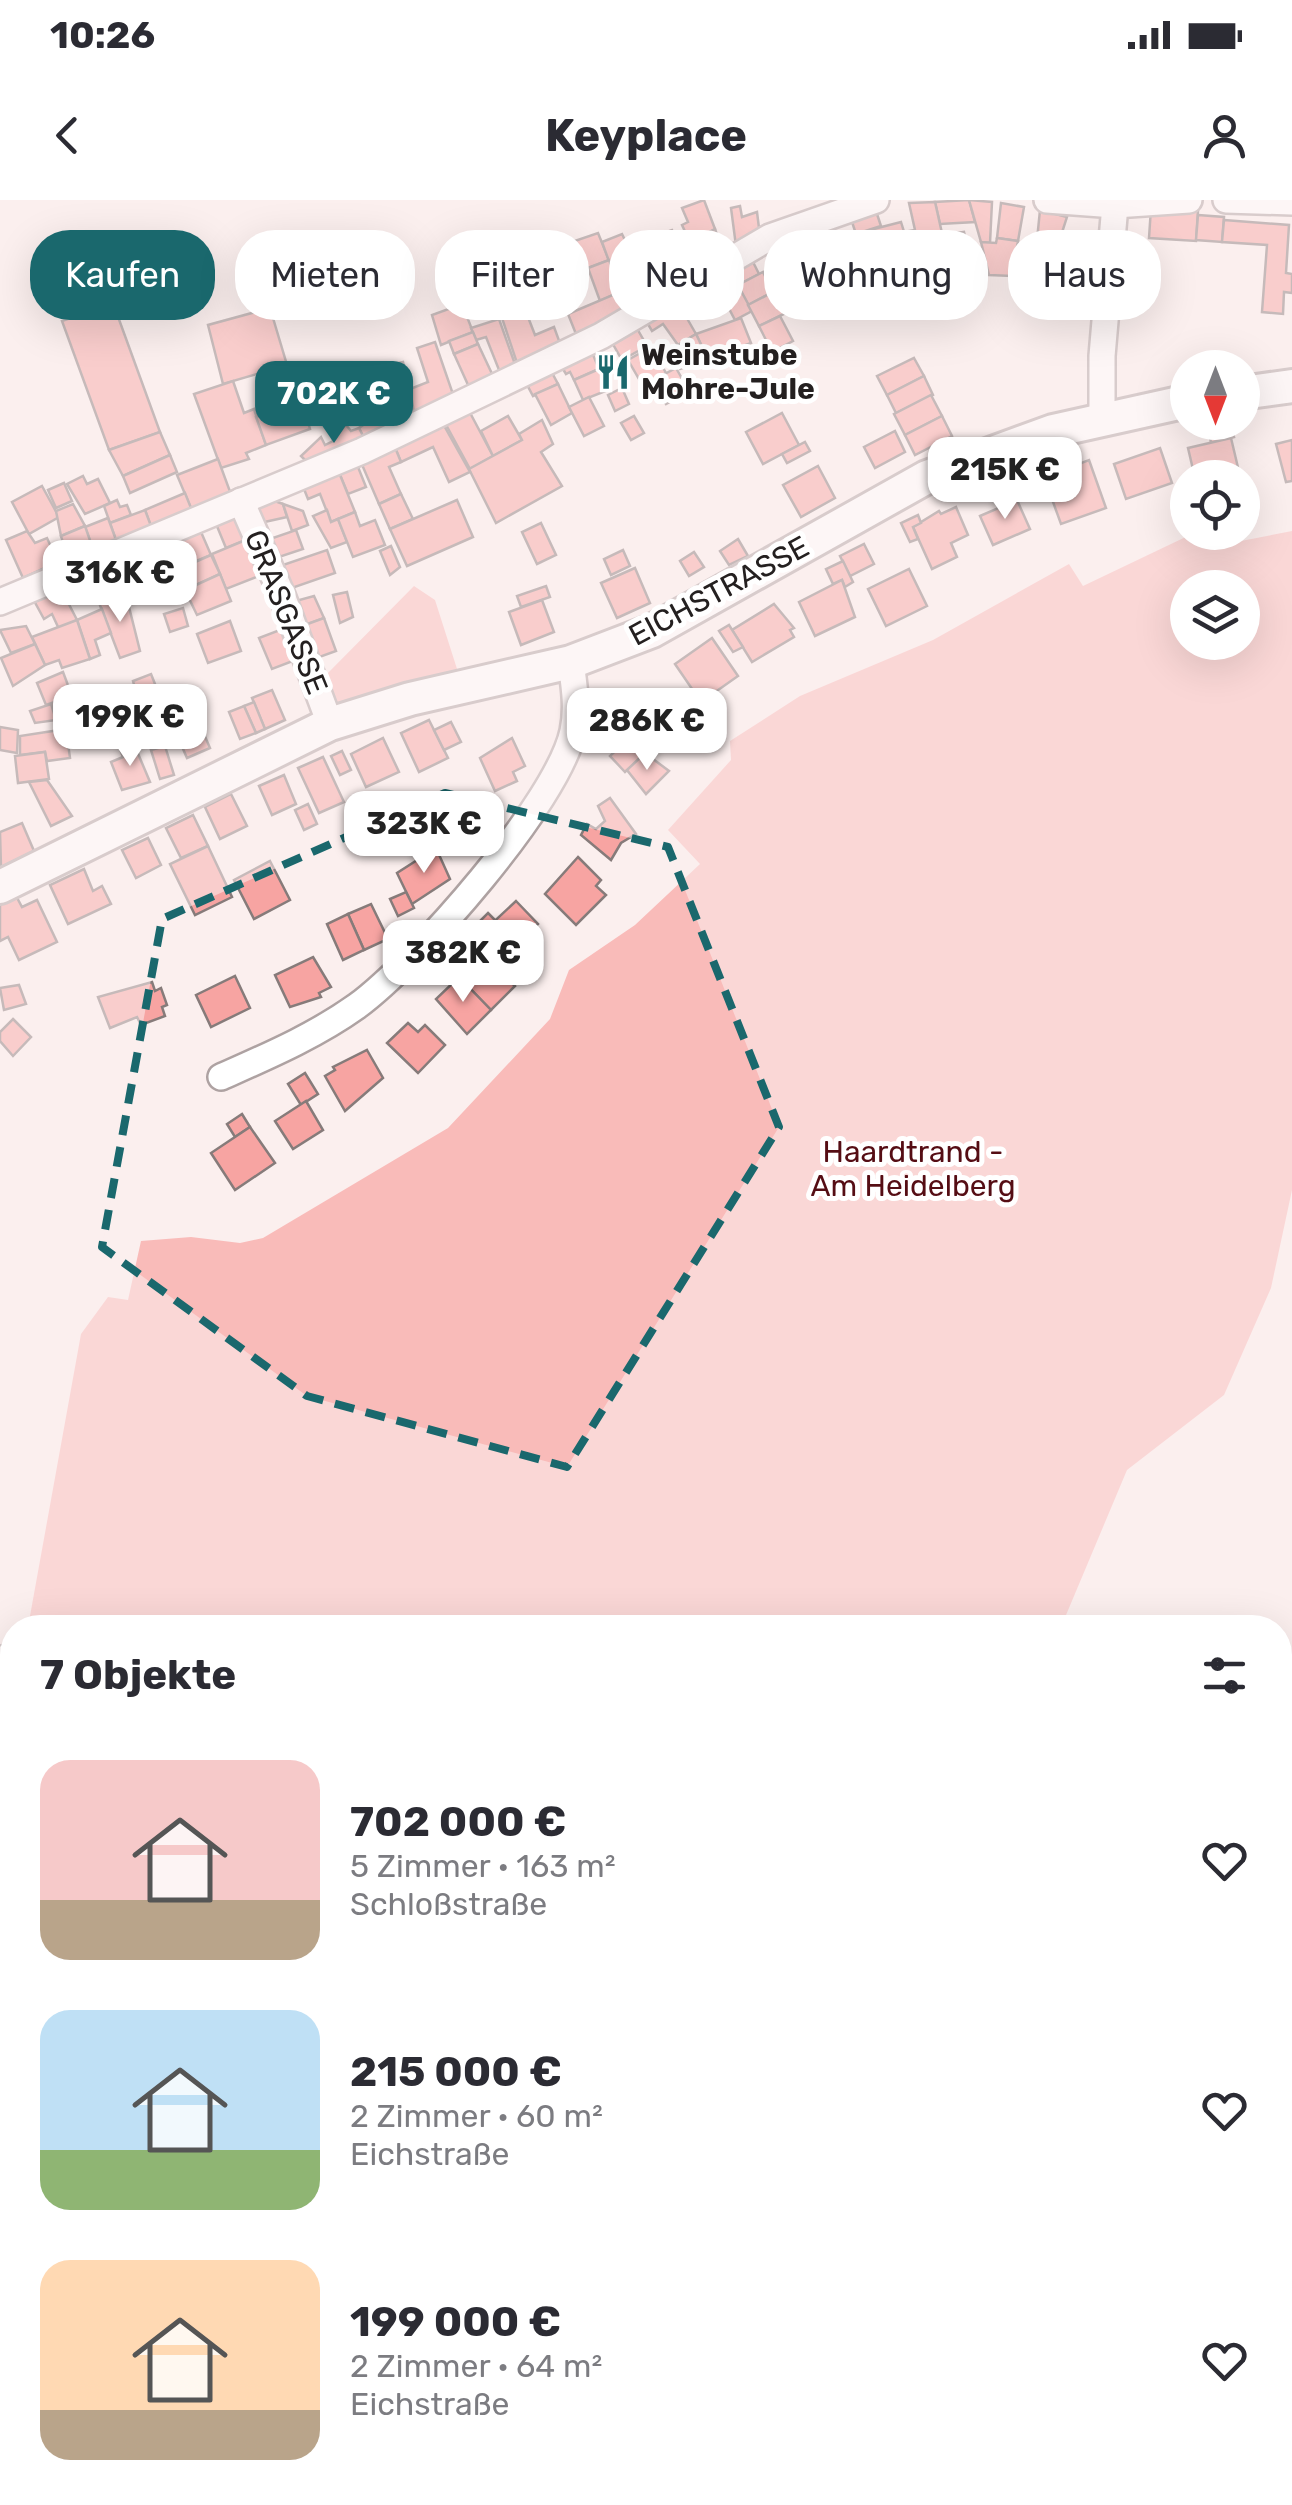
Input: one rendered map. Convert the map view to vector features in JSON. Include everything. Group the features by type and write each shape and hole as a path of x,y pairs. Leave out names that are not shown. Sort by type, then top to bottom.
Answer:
{"street":[{"path":"0,602 362,452 564,355 770,236 876,200"},
{"path":"1047,200 1115,205 1189,200"},
{"path":"1226,200 1292,202"},
{"path":"1102,418 1102,356 1115,205"},
{"path":"1260,390 1292,386"},
{"name":"EICHSTRASSE","path":"0,887 330,724 410,699 572,662 690,613 927,477 1102,418 1170,405"},
{"name":"GRASGASSE","path":"240,501 282,595 330,724"},
{"path":"222,1077 300,1040 361,1003 476,882 517,831 566,754 576,701 572,662"}],"highlighted area":[{"path":"445,793 668,847 779,1127 567,1467 307,1396 102,1247 162,919"}],"green space":[{"name":"Haardtrand - Am Heidelberg","path":"1292,531 1292,1190 1271,1288 1224,1395 1127,1470 1066,1615 30,1615 81,1334 108,1297 128,1300 141,1241 191,1237 240,1243 263,1238 448,1128 550,1019 569,970 635,925 700,864 668,830 731,760 730,741 800,696 933,640 1069,564 1083,586 1170,544 1170,550 1260,550 1260,537"},
{"path":"414,586 435,600 458,672 400,683 336,704 325,676"}],"building":[{"path":"704,200 715,229 684,230 682,225 688,222 682,208"},
{"path":"969,200 975,222 940,224 935,202"},
{"path":"969,200 992,202 990,243 988,230 978,230"},
{"path":"935,202 941,230 915,230 909,203"},
{"path":"1001,203 1024,207 1020,230 1008,230 1008,240 997,238"},
{"path":"740,206 742,217 757,212 760,236 744,243 744,230 734,230 731,208"},
{"path":"875,208 881,226 855,230 850,216"},
{"path":"1151,208 1198,211 1196,241 1161,239 1161,230 1150,230"},
{"path":"1040,210 1067,217 1063,230 1038,230"},
{"path":"1198,215 1224,217 1222,242 1196,240"},
{"path":"1224,220 1289,225 1286,273 1292,274 1292,293 1284,292 1283,314 1262,312 1267,245 1222,242"},
{"path":"901,222 903,230 870,230"},
{"path":"598,233 609,260 589,268 589,236"},
{"path":"997,238 1008,240 1008,276 989,275 988,242 996,243"},
{"path":"609,239 609,261 602,242"},
{"path":"750,256 759,274 744,282 744,259"},
{"path":"609,260 609,297 600,301 589,268"},
{"path":"763,272 764,297 748,305 744,282"},
{"path":"744,296 752,311 744,315"},
{"path":"609,297 609,320 615,320 578,339 570,320 589,320 589,305"},
{"path":"764,297 764,320 772,320 759,326 748,305"},
{"path":"435,314 435,320 468,320 473,332 441,345 432,315"},
{"path":"235,318 274,320 287,365 223,384 208,325"},
{"path":"119,320 160,432 109,450 62,321"},
{"path":"499,320 516,367 501,375 486,337 476,340 471,328"},
{"path":"503,320 529,320 535,335 554,327 561,346 518,366"},
{"path":"646,320 688,320 696,334 678,345 663,324 652,331"},
{"path":"742,320 751,343 708,359 696,334"},
{"path":"782,320 793,341 772,352 759,326"},
{"path":"635,325 647,346 622,360 610,339"},
{"path":"473,332 478,344 454,354 449,341"},
{"path":"696,334 708,359 680,369 674,357 678,345"},
{"path":"435,342 455,400 415,419 410,389 428,382 417,348"},
{"path":"478,344 493,376 469,387 454,354"},
{"path":"651,347 666,373 643,386 628,360"},
{"path":"591,350 599,369 574,380 570,372 566,374 560,364"},
{"path":"914,358 924,376 887,395 877,376"},
{"path":"403,362 408,385 378,395 371,369"},
{"path":"345,367 352,386 334,397 325,375"},
{"path":"676,368 689,391 666,404 652,381"},
{"path":"550,369 558,384 533,396 524,379"},
{"path":"599,369 608,390 583,400 574,380"},
{"path":"321,373 335,414 316,424 299,381"},
{"path":"924,376 933,395 896,413 887,395"},
{"path":"233,381 244,413 254,409 266,445 246,453 249,459 221,468 194,394"},
{"path":"362,381 377,412 356,422 341,392"},
{"path":"558,384 572,413 551,425 535,394"},
{"path":"622,388 629,404 615,411 608,395"},
{"path":"402,395 404,403 410,401 413,420 396,427 385,402"},
{"path":"931,395 942,416 905,435 894,414"},
{"path":"589,397 604,426 584,436 569,407"},
{"path":"301,400 310,429 266,445 256,417"},
{"path":"468,409 493,456 470,469 444,421"},
{"path":"377,412 379,416 389,412 396,427 366,442 359,428 366,423 364,419"},
{"path":"782,413 799,445 763,464 746,432"},
{"path":"508,416 522,440 493,456 481,431"},
{"path":"634,416 644,433 631,440 621,423"},
{"path":"942,416 952,436 915,455 905,435"},
{"path":"542,420 553,444 541,452 562,486 496,523 469,469 522,440 519,434"},
{"path":"442,422 470,472 449,482 433,447 401,462 394,445"},
{"path":"346,425 351,431 359,428 366,442 312,467 301,456 321,437 325,445 333,441 332,431"},
{"path":"895,431 905,452 875,468 864,447"},
{"path":"160,432 170,455 123,476 109,450"},
{"path":"1231,440 1236,460 1191,460 1188,448"},
{"path":"1292,440 1292,481 1286,482 1276,444"},
{"path":"805,442 810,451 787,463 782,454"},
{"path":"394,445 401,462 389,467 401,494 379,504 360,460"},
{"path":"1160,448 1170,484 1126,499 1114,464"},
{"path":"170,455 177,472 130,493 123,476"},
{"path":"218,459 232,497 193,513 177,475"},
{"path":"1089,460 1106,508 1061,524 1044,477"},
{"path":"356,462 366,487 348,494 338,470"},
{"path":"818,466 835,498 801,517 783,485"},
{"path":"338,470 355,512 331,522 320,494 308,499 302,484"},
{"path":"83,476 87,484 98,479 110,503 85,514 67,484"},
{"path":"64,483 72,501 56,508 48,490"},
{"path":"42,486 59,517 29,534 12,502"},
{"path":"185,493 193,513 152,529 145,510"},
{"path":"401,494 413,519 390,529 379,504"},
{"path":"117,500 120,507 127,505 131,515 110,523 104,506"},
{"path":"272,500 283,504 287,517 260,523 254,505"},
{"path":"457,500 473,537 407,566 390,529"},
{"path":"1017,500 1030,529 993,545 980,516"},
{"path":"73,504 85,526 61,536 56,511"},
{"path":"283,504 303,511 308,525 292,531"},
{"path":"956,507 968,535 951,543 957,557 932,569 913,527 939,511 941,514"},
{"path":"145,510 151,526 116,540 110,523"},
{"path":"236,510 248,539 226,548 214,519"},
{"path":"327,510 331,522 338,519 347,542 331,548 313,516"},
{"path":"355,512 360,526 375,520 385,545 353,557 338,519"},
{"path":"918,515 921,523 913,527 918,539 910,542 901,523"},
{"path":"108,518 116,540 93,549 85,527"},
{"path":"541,523 556,555 537,564 522,532"},
{"path":"198,525 211,555 189,564 181,547 169,552 164,540"},
{"path":"85,526 93,549 68,559 61,536"},
{"path":"296,530 303,549 273,559 267,540"},
{"path":"27,531 35,543 47,538 58,562 23,578 6,540"},
{"path":"248,539 264,574 226,589 212,554"},
{"path":"738,539 748,556 729,565 720,551"},
{"path":"164,540 178,572 151,584 136,550"},
{"path":"864,544 874,564 850,576 840,556"},
{"path":"391,546 400,567 390,575 380,551"},
{"path":"136,550 141,561 125,567 132,588 117,594 102,561"},
{"path":"327,550 335,573 289,589 280,566"},
{"path":"623,550 630,566 611,575 604,559"},
{"path":"694,552 704,567 689,576 680,561"},
{"path":"211,555 220,574 185,590 177,570"},
{"path":"843,561 853,582 845,587 842,580 833,584 826,569"},
{"path":"635,568 650,603 617,618 601,583"},
{"path":"909,569 927,606 886,626 868,589"},
{"path":"108,573 117,594 90,603 87,593 79,594 74,579"},
{"path":"220,574 231,601 197,615 185,590"},
{"path":"842,580 855,617 815,636 799,602"},
{"path":"58,583 77,620 59,629 52,614 44,619 32,597"},
{"path":"546,586 550,597 521,607 517,596"},
{"path":"347,592 353,617 340,623 333,595"},
{"path":"117,594 119,601 127,599 140,651 120,658 98,600"},
{"path":"314,596 324,618 302,626 292,602"},
{"path":"542,600 554,632 521,645 509,612"},
{"path":"774,604 794,628 790,630 794,637 752,662 732,630"},
{"path":"183,608 188,626 170,632 164,614"},
{"path":"102,609 111,633 95,640 100,655 90,659 77,620"},
{"path":"324,618 336,651 314,659 302,626"},
{"path":"77,620 90,659 62,668 59,660 45,665 32,637"},
{"path":"230,621 241,651 208,663 197,634"},
{"path":"729,625 743,647 733,652 719,631"},
{"path":"26,626 35,644 11,653 0,630"},
{"path":"285,628 298,659 272,669 259,638"},
{"path":"712,638 738,676 701,702 675,664"},
{"path":"35,644 45,665 13,686 1,658"},
{"path":"63,672 72,696 46,705 37,683"},
{"path":"151,674 165,709 189,699 210,748 187,758 177,735 151,745 133,681"},
{"path":"97,687 104,714 78,723 72,696"},
{"path":"272,690 285,720 265,729 252,698"},
{"path":"72,696 75,713 56,720 51,704"},
{"path":"254,702 265,729 256,733 244,706"},
{"path":"51,704 56,720 35,723 30,711"},
{"path":"244,706 256,733 240,739 229,712"},
{"path":"122,709 129,743 106,747 100,716"},
{"path":"429,720 448,758 419,772 401,733"},
{"path":"451,722 461,742 444,750 434,730"},
{"path":"0,727 18,730 17,753 0,750"},
{"path":"66,729 70,758 47,761 45,752 20,755 20,736"},
{"path":"635,732 650,749 625,772 610,756"},
{"path":"383,738 399,772 366,787 351,754"},
{"path":"512,738 525,766 513,772 517,781 495,791 480,758"},
{"path":"134,744 150,782 122,790 111,762 123,757 120,749"},
{"path":"165,746 174,775 160,779 151,750"},
{"path":"342,751 351,770 340,775 331,756"},
{"path":"45,752 49,779 18,783 15,756"},
{"path":"645,753 669,771 646,794 627,770"},
{"path":"323,757 344,802 319,813 298,768"},
{"path":"284,775 296,804 272,815 259,786"},
{"path":"47,780 72,816 51,826 29,782"},
{"path":"231,794 247,826 220,839 205,807"},
{"path":"460,797 467,811 478,806 490,831 455,848 436,808"},
{"path":"610,798 636,834 621,843 611,860 581,835 587,824 596,829 605,821 598,806"},
{"path":"308,804 317,824 304,830 295,810"},
{"path":"193,815 208,846 181,858 166,828"},
{"path":"22,823 34,851 1,867 0,832"},
{"path":"148,838 161,865 136,878 122,850"},
{"path":"208,846 232,897 195,915 170,864"},
{"path":"436,848 450,879 412,904 397,873"},
{"path":"578,857 601,880 596,886 606,895 576,925 545,894"},
{"path":"270,861 290,900 254,919 234,880"},
{"path":"84,869 93,891 102,886 111,904 68,924 50,885"},
{"path":"14,892 22,907 37,900 57,942 19,960 8,937 0,941 0,899"},
{"path":"406,892 414,908 398,916 390,899"},
{"path":"516,901 538,924 509,953 486,929"},
{"path":"371,904 388,939 364,950 348,914"},
{"path":"488,913 495,920 486,929 493,936 487,941 474,927"},
{"path":"348,914 364,950 343,960 327,924"},
{"path":"481,956 515,986 491,1010 457,975"},
{"path":"313,957 331,987 319,993 321,997 290,1007 275,975"},
{"path":"235,976 250,1008 211,1027 196,995"},
{"path":"459,977 491,1010 467,1034 436,999"},
{"path":"152,982 155,991 161,988 167,1005 162,1007 165,1016 141,1025 137,1017 110,1028 98,997"},
{"path":"19,985 26,1004 4,1010 0,988"},
{"path":"13,1019 31,1037 13,1056 0,1041 0,1032"},
{"path":"408,1023 418,1032 425,1025 445,1045 418,1073 387,1043"},
{"path":"367,1050 383,1078 345,1111 325,1076 335,1070 333,1067"},
{"path":"305,1073 318,1094 301,1105 288,1084"},
{"path":"306,1101 323,1130 293,1149 275,1121"},
{"path":"242,1114 250,1127 235,1137 227,1124"},
{"path":"250,1127 275,1163 235,1190 211,1153"}],"place":[{"name":"Weinstube Mohre-Jule","path":"613,372"}]}
